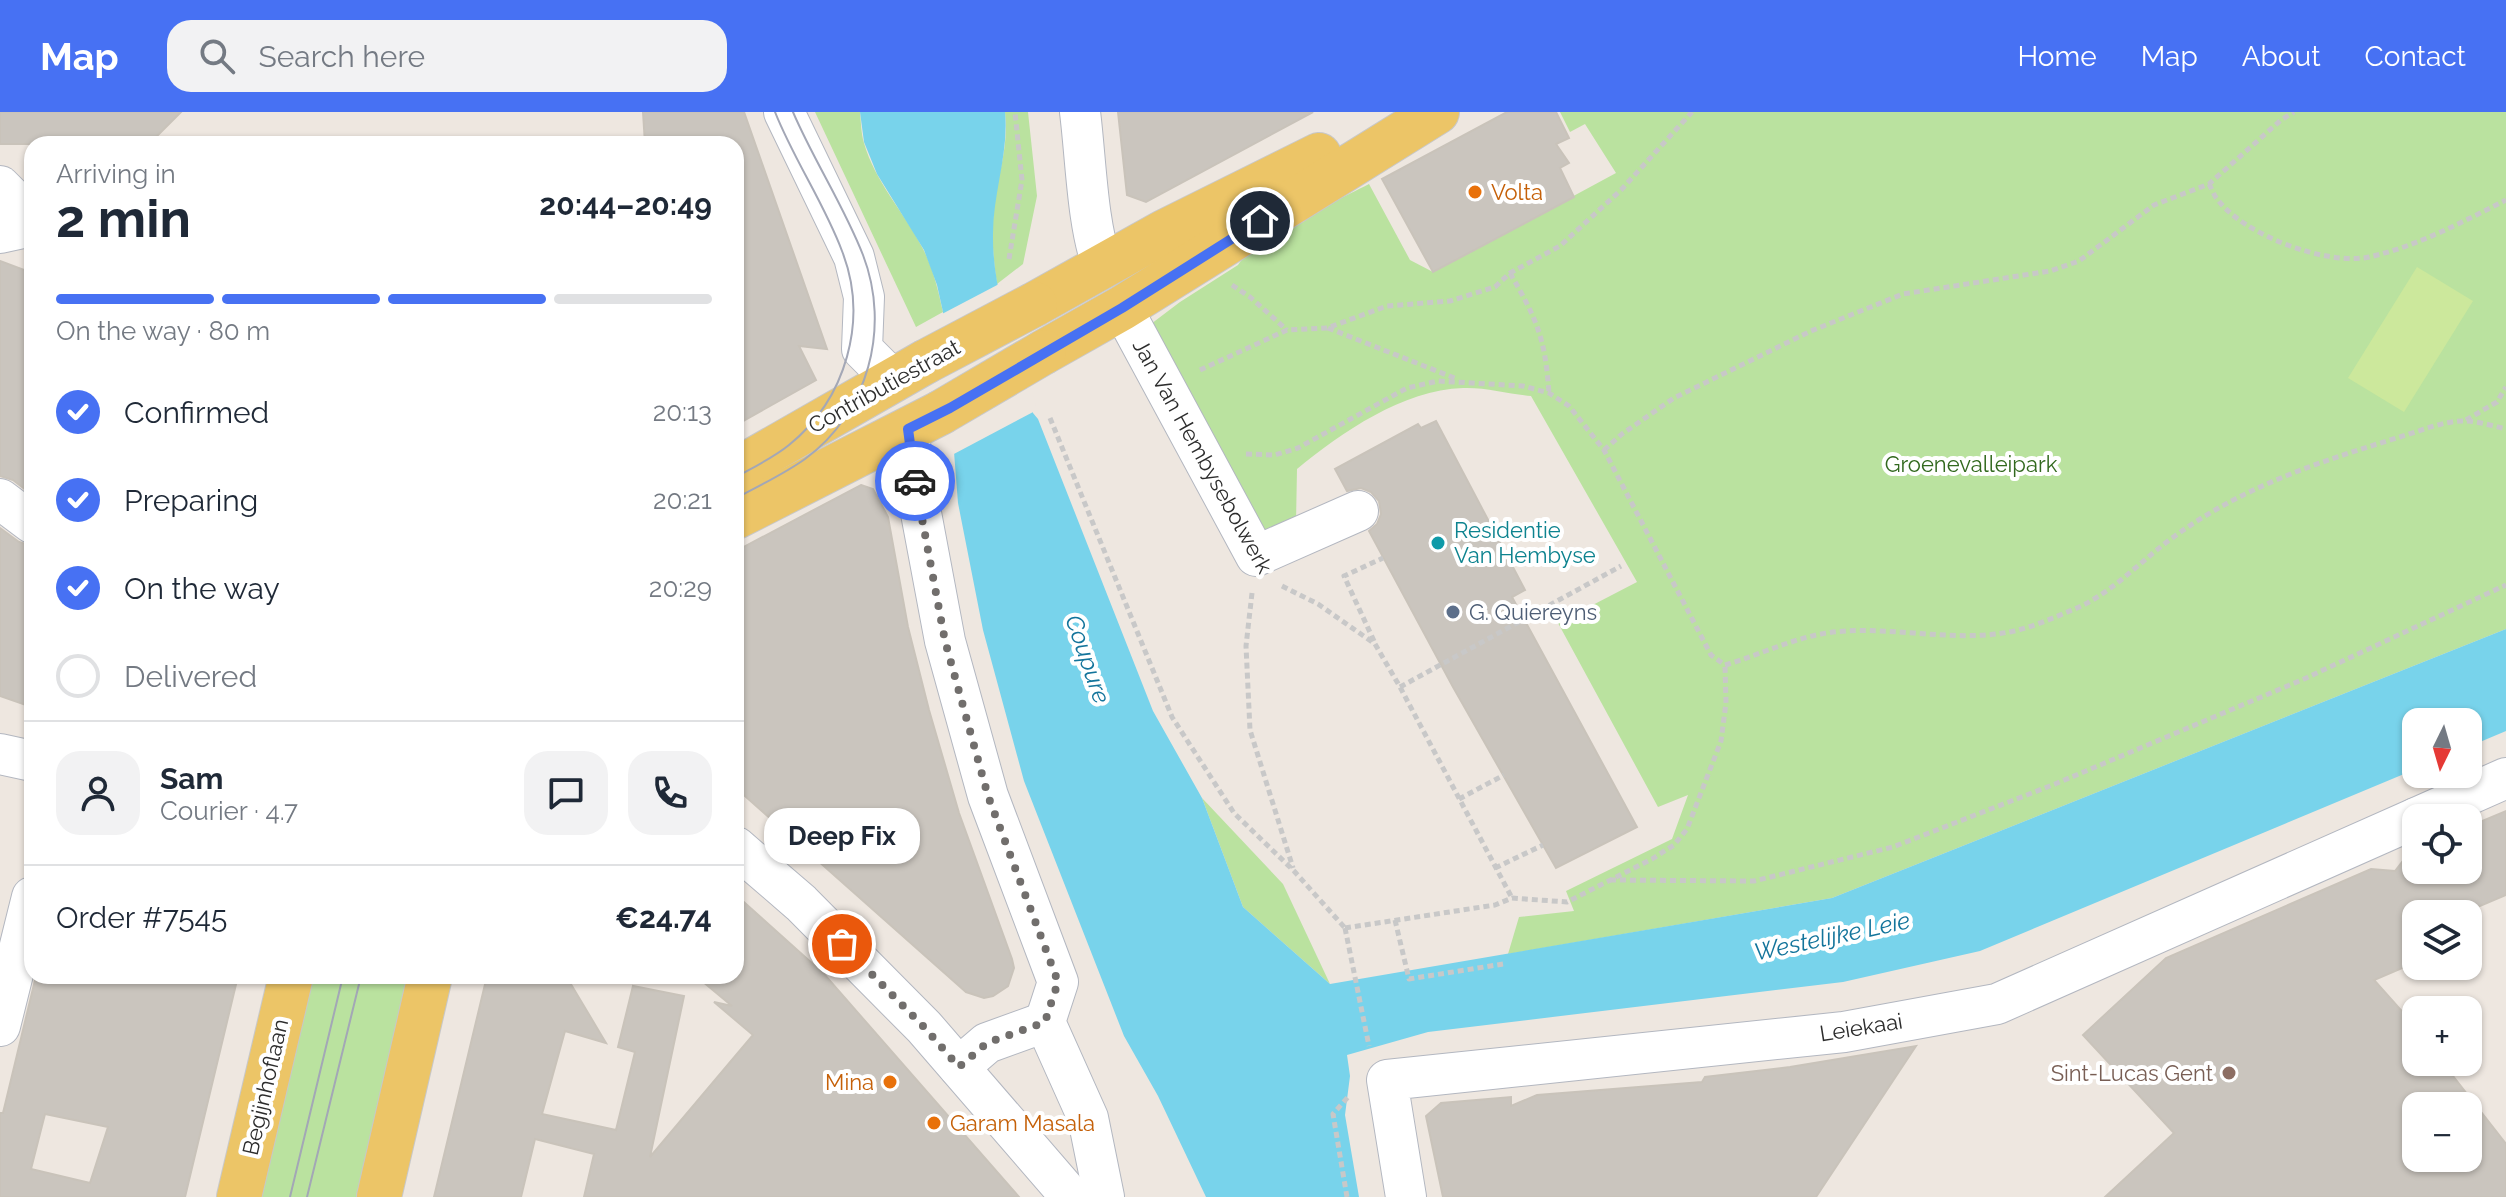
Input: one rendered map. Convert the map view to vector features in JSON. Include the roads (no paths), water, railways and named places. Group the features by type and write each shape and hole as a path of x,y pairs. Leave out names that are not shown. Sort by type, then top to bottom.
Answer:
{"main road":[{"name":"Contributiestraat","path":"744,465 908,370 1164,232 1406,112"},
{"name":"Contributiestraat","path":"744,513 924,421 1122,308 1437,112"},
{"name":"Begijnhoflaan","path":"239,1197 289,984"},
{"path":"379,1197 428,984"}],"street":[{"path":"784,112 854,257 864,297 862,349 908,370"},
{"path":"1080,112 1103,267"},
{"path":"0,186 24,210"},
{"path":"0,233 24,228"},
{"name":"Jan Van Hembysebolwerk","path":"1122,308 1256,556 1358,511"},
{"path":"924,421 915,481 953,669 988,796 1058,982 1045,1022 1088,1118 1104,1197"},
{"path":"0,499 24,517"},
{"path":"0,754 24,759"},
{"name":"Leiekaai","path":"2448,804 2506,778"},
{"name":"Leiekaai","path":"1406,1197 1387,1080 1844,1032 1997,1004 2402,824"},
{"path":"744,854 801,903 924,1027 1071,1197"},
{"path":"0,1026 24,929"},
{"path":"959,1067 987,1043 1045,1022"}],"water":[{"path":"860,112 1005,112 1005,143 994,218 994,257 1007,324 1033,413 1153,711 1202,798 1243,907 1330,984 1832,898 2506,629 2506,731 2482,741 2482,708 2402,708 2402,775 1980,951 1843,982 1428,1032 1347,1055 1350,1076 1345,1115 1359,1197 1206,1197 1158,1096 1124,1036 1024,781 983,630 958,503 943,312 937,285 924,250 877,174 864,142"}],"tram line":[{"path":"744,473 783,450 809,426 838,382 852,331 850,277 842,251 775,112"},
{"path":"744,494 805,459 827,440 845,418 858,393 874,339 875,311 863,255 793,112"},
{"path":"290,1197 341,984"},
{"path":"307,1197 359,984"}],"place":[{"name":"Volta","path":"1475,192"},
{"name":"Residentie Van Hembyse","path":"1438,543"},
{"name":"G. Quiereyns","path":"1453,612"},
{"name":"Deep Fix","path":"842,944"},
{"name":"Sint-Lucas Gent","path":"2229,1073"},
{"name":"Mina","path":"890,1082"},
{"name":"Garam Masala","path":"934,1123"}],"park label":[{"name":"Groenevalleipark","path":"1971,464"}],"water label":[{"name":"Coupure","path":"1088,659"},
{"name":"Westelijke Leie","path":"1832,936"}]}
